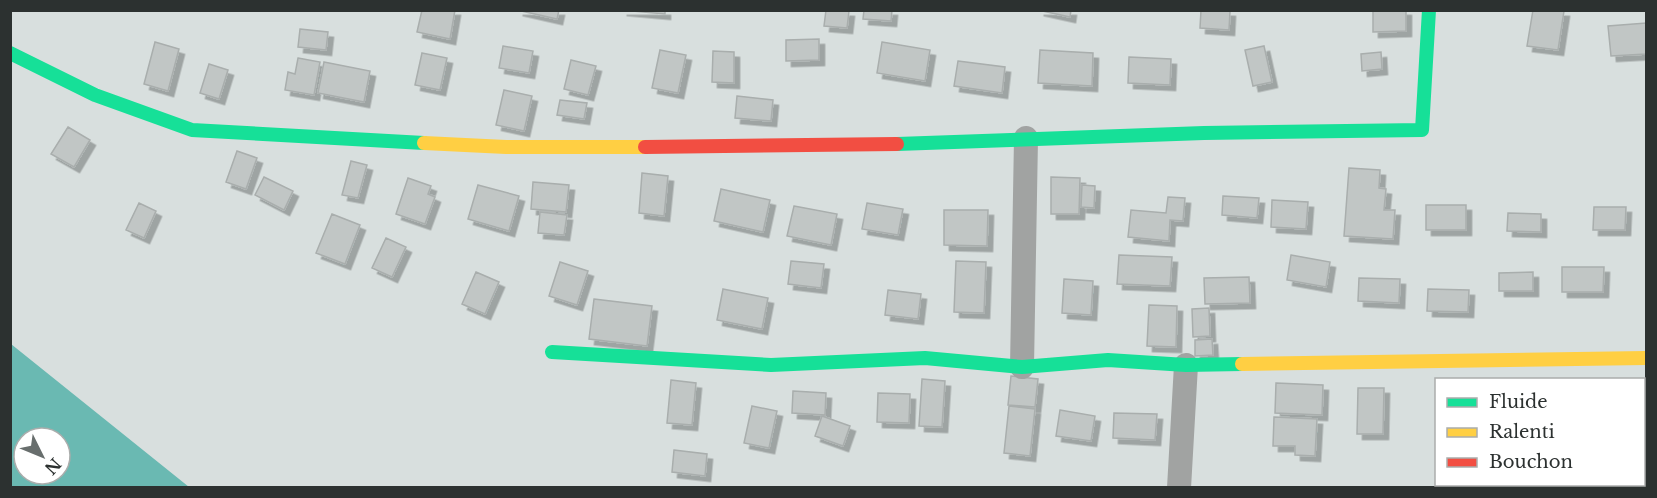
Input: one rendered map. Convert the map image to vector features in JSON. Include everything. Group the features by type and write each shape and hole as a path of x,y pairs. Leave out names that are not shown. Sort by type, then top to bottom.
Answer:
{"street":[{"path":"10,53 95,95 192,130 517,147 814,147 1026,138 1422,130 1429,10"},
{"path":"1022,367 1026,138"},
{"path":"552,352 771,365 925,358 1022,367 1108,360 1186,365 1446,359 1647,358"},
{"path":"1179,488 1186,365"}],"water":[{"path":"11,344 189,487 11,487"}],"building":[{"path":"422,10 455,10 450,39 417,32"},
{"path":"517,10 559,10 557,19"},
{"path":"621,10 665,10 665,14"},
{"path":"826,10 849,11 847,28 824,26"},
{"path":"864,10 892,10 891,21 863,19"},
{"path":"1038,10 1071,10 1070,17"},
{"path":"1201,10 1230,11 1229,30 1200,28"},
{"path":"1373,10 1406,10 1406,31 1373,32"},
{"path":"1533,10 1564,11 1558,50 1527,46"},
{"path":"1646,23 1646,54 1611,56 1608,26"},
{"path":"300,29 328,32 326,50 298,47"},
{"path":"819,39 819,60 786,61 786,40"},
{"path":"155,42 179,49 168,91 144,84"},
{"path":"882,42 930,50 925,81 877,73"},
{"path":"503,46 533,51 529,73 499,68"},
{"path":"1264,46 1272,82 1253,86 1245,50"},
{"path":"660,50 686,55 678,93 652,88"},
{"path":"1040,50 1093,53 1092,86 1038,83"},
{"path":"713,51 734,52 734,83 712,82"},
{"path":"1381,52 1382,69 1362,71 1361,54"},
{"path":"422,53 447,58 440,90 415,85"},
{"path":"1129,57 1171,59 1170,85 1128,83"},
{"path":"298,58 320,62 314,95 285,90 288,72 295,74"},
{"path":"571,60 596,66 588,95 564,89"},
{"path":"958,61 1005,67 1002,93 954,86"},
{"path":"324,62 370,71 364,102 318,93"},
{"path":"209,64 228,70 219,99 200,93"},
{"path":"504,90 532,96 524,131 496,125"},
{"path":"737,96 773,100 771,121 735,118"},
{"path":"560,100 587,103 584,119 557,115"},
{"path":"68,127 90,140 74,167 51,154"},
{"path":"237,151 257,158 246,189 226,182"},
{"path":"351,161 367,165 358,198 342,195"},
{"path":"1349,168 1380,170 1379,188 1386,189 1384,210 1395,210 1393,239 1344,236"},
{"path":"642,173 668,176 664,216 639,213"},
{"path":"264,177 293,191 284,210 255,195"},
{"path":"1051,177 1080,178 1079,214 1051,214"},
{"path":"408,178 431,186 428,194 435,197 425,224 396,214"},
{"path":"533,182 569,185 566,212 531,209"},
{"path":"478,185 519,196 509,231 468,219"},
{"path":"1082,185 1095,186 1094,208 1081,207"},
{"path":"721,189 770,200 763,232 714,221"},
{"path":"1223,196 1259,198 1257,218 1222,215"},
{"path":"1168,197 1185,198 1183,221 1170,220 1169,241 1128,237 1131,210 1166,213"},
{"path":"1272,200 1308,202 1306,229 1271,227"},
{"path":"139,203 156,211 144,238 126,230"},
{"path":"867,203 903,209 898,235 862,229"},
{"path":"1426,205 1466,205 1466,230 1426,230"},
{"path":"794,206 837,214 831,245 787,236"},
{"path":"1594,207 1626,207 1625,230 1593,230"},
{"path":"944,210 988,210 987,246 944,245"},
{"path":"540,212 567,215 564,235 538,233"},
{"path":"1508,213 1541,214 1541,232 1507,231"},
{"path":"332,214 360,225 345,264 316,253"},
{"path":"386,238 406,247 392,277 372,268"},
{"path":"1119,255 1172,257 1170,286 1117,284"},
{"path":"1291,255 1330,262 1326,287 1287,280"},
{"path":"791,261 824,264 821,288 788,284"},
{"path":"956,261 986,262 984,313 954,312"},
{"path":"560,262 588,271 577,305 549,296"},
{"path":"1562,267 1604,267 1603,292 1562,292"},
{"path":"476,272 499,282 485,314 462,304"},
{"path":"1533,272 1533,291 1499,291 1499,273"},
{"path":"1249,277 1250,303 1205,304 1204,278"},
{"path":"1359,278 1400,279 1399,303 1358,301"},
{"path":"1064,279 1093,281 1091,315 1062,313"},
{"path":"723,289 768,298 762,329 717,320"},
{"path":"1428,289 1469,290 1468,312 1427,311"},
{"path":"888,290 921,294 918,319 885,315"},
{"path":"594,299 652,306 647,346 589,339"},
{"path":"1149,305 1177,306 1176,347 1147,346"},
{"path":"1209,308 1210,336 1193,337 1192,309"},
{"path":"1212,339 1213,355 1195,356 1195,340"},
{"path":"1011,376 1038,379 1035,407 1008,405"},
{"path":"922,379 945,381 942,427 919,426"},
{"path":"671,380 696,383 692,425 667,423"},
{"path":"1276,383 1323,385 1322,415 1275,413"},
{"path":"1358,388 1384,388 1383,434 1357,434"},
{"path":"793,391 826,393 825,415 792,413"},
{"path":"878,393 910,394 909,423 877,422"},
{"path":"752,406 777,411 769,448 744,443"},
{"path":"1009,406 1035,409 1030,456 1004,453"},
{"path":"1060,410 1095,416 1091,441 1056,436"},
{"path":"1114,413 1157,414 1155,440 1113,438"},
{"path":"822,416 850,426 843,446 815,436"},
{"path":"1274,417 1317,419 1315,456 1295,455 1295,446 1273,446"},
{"path":"674,450 707,454 705,476 672,472"}],"traffic: fast":[{"path":"897,144 1204,133 1422,130 1429,10"},
{"path":"10,53 95,95 192,130 424,143"},
{"path":"552,352 771,365 925,358 1022,367 1108,360 1186,365 1242,364"}],"traffic: slow":[{"path":"424,143 506,147 645,147"},
{"path":"1242,364 1646,358"}],"traffic: jam":[{"path":"645,147 897,144"}]}
